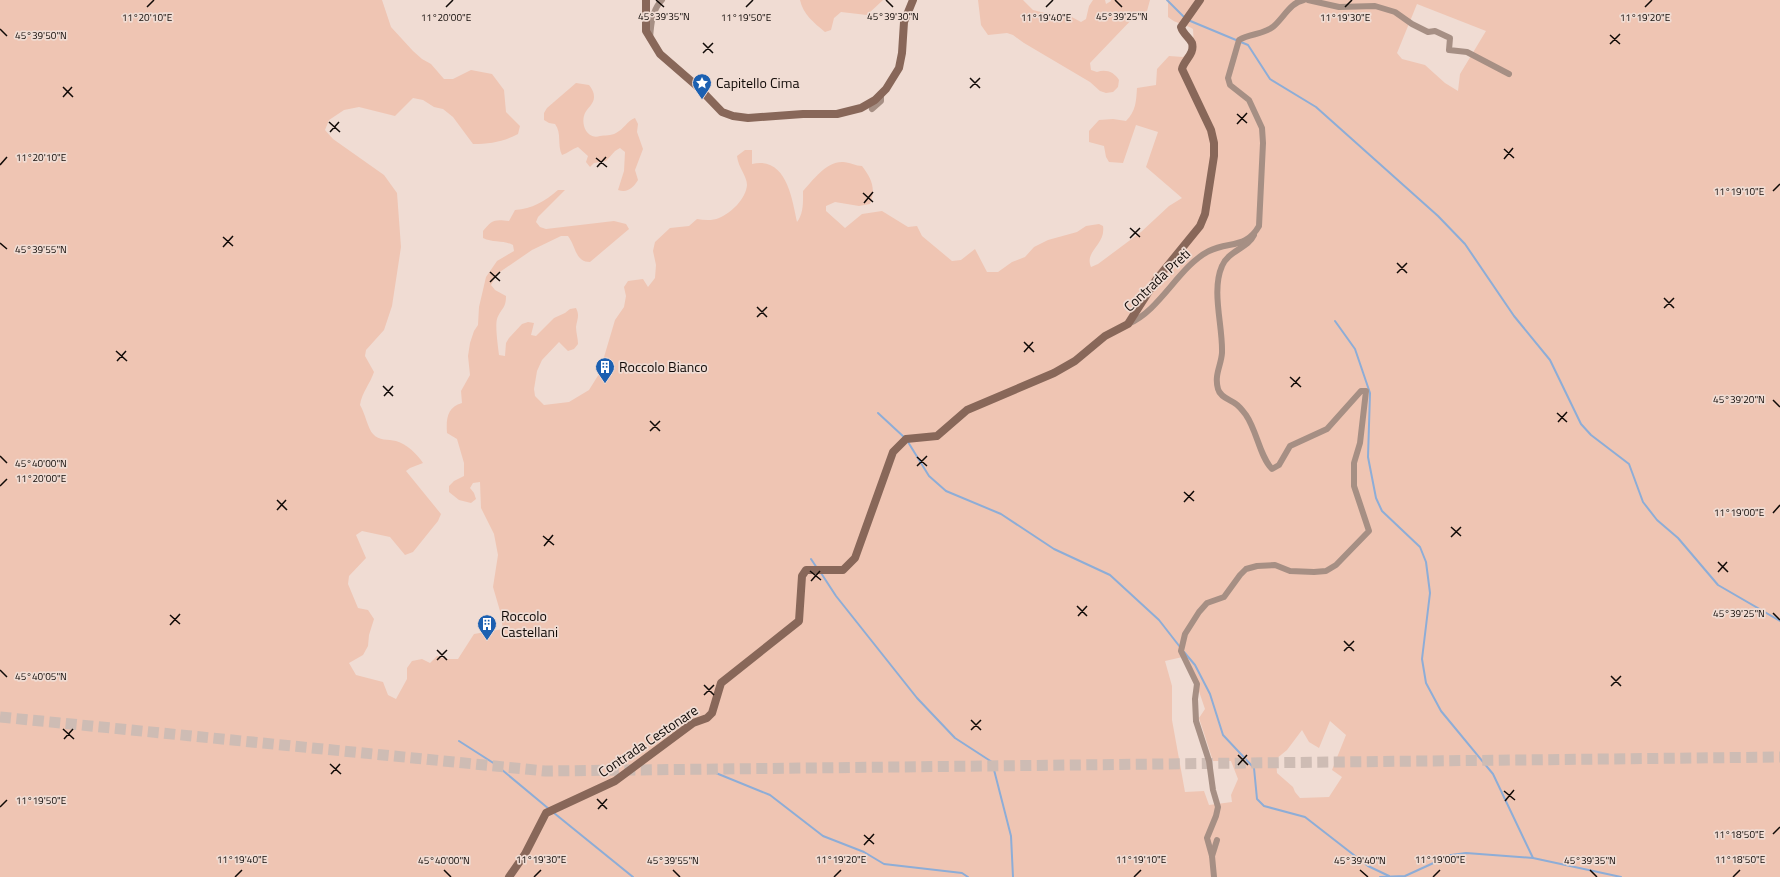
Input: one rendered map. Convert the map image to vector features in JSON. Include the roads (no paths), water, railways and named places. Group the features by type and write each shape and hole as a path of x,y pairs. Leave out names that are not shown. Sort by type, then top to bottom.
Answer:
{"street":[{"path":"646,0 646,31 660,54 698,87 718,109 733,116 748,118 803,114 837,114 861,108 875,100 892,80 899,68 902,53 904,22 913,0"},
{"path":"650,38 654,13 658,4 662,0"},
{"path":"1128,324 1156,280 1200,226 1205,214 1214,156 1214,143 1211,130 1182,69 1183,62 1192,53 1192,45 1182,31 1181,27 1200,0"},
{"path":"1214,877 1212,856 1207,838 1218,807 1213,790 1209,761 1196,721 1195,699 1197,684 1181,651 1185,634 1207,603 1224,597 1246,569 1257,566 1275,565 1290,571 1326,571 1336,565 1369,531 1354,486 1354,463 1360,443 1366,391 1361,391 1327,429 1290,446 1279,465 1272,469 1265,463 1257,438 1246,415 1236,404 1226,399 1218,391 1215,379 1222,354 1217,279 1223,264 1233,252 1252,240 1259,226 1263,143 1262,128 1249,100 1230,85 1228,78 1238,43 1245,36 1265,32 1274,26 1297,1 1304,0"},
{"path":"1308,0 1339,8 1375,6 1395,12 1412,24 1428,32 1435,31 1450,38 1449,50 1468,52 1506,73"},
{"path":"872,109 881,101 881,94"},
{"name":"Contrada Preti","path":"814,570 843,570 855,558 893,452 905,441 937,436 967,410 1054,374 1075,361 1105,336 1136,320 1168,290 1188,268 1209,251 1243,243 1254,235"},
{"name":"Contrada Cestonare","path":"509,877 525,854 547,812 615,781 693,723 707,718 712,713 721,683 799,621 802,576 806,570 814,570"},
{"path":"1212,856 1217,840"}],"waterway":[{"path":"1167,0 1185,18"},
{"path":"1188,20 1248,45 1270,79 1316,107 1438,216 1465,244 1514,316 1550,360 1581,424 1591,435 1629,464 1643,502 1657,520 1678,538 1718,585 1780,621"},
{"path":"1335,321 1355,349 1370,393 1368,457 1376,498 1382,511 1420,547 1426,562 1430,593 1422,659 1426,683 1441,711 1493,774 1533,858"},
{"path":"878,413 905,438"},
{"path":"908,442 929,476 946,491 1001,514 1054,549 1110,575 1159,620 1180,647"},
{"path":"811,559 817,568"},
{"path":"821,573 836,596 917,698 955,738 992,762 1011,836 1013,877"},
{"path":"1184,652 1195,665 1210,694 1223,735 1254,768 1257,799 1264,806 1305,817 1368,866 1389,876"},
{"path":"459,741 495,764 549,809"},
{"path":"711,771 770,795 823,836 864,852 884,864 962,873 968,877"},
{"path":"554,813 633,877"},
{"path":"1380,877 1405,876 1451,855 1466,853 1533,858 1621,877"}],"tunnel":[{"path":"0,717 545,771 1780,757"}],"place":[{"name":"Capitello Cima","path":"702,100"},
{"name":"Roccolo Bianco","path":"605,384"},
{"name":"Roccolo Castellani","path":"487,641"}]}
